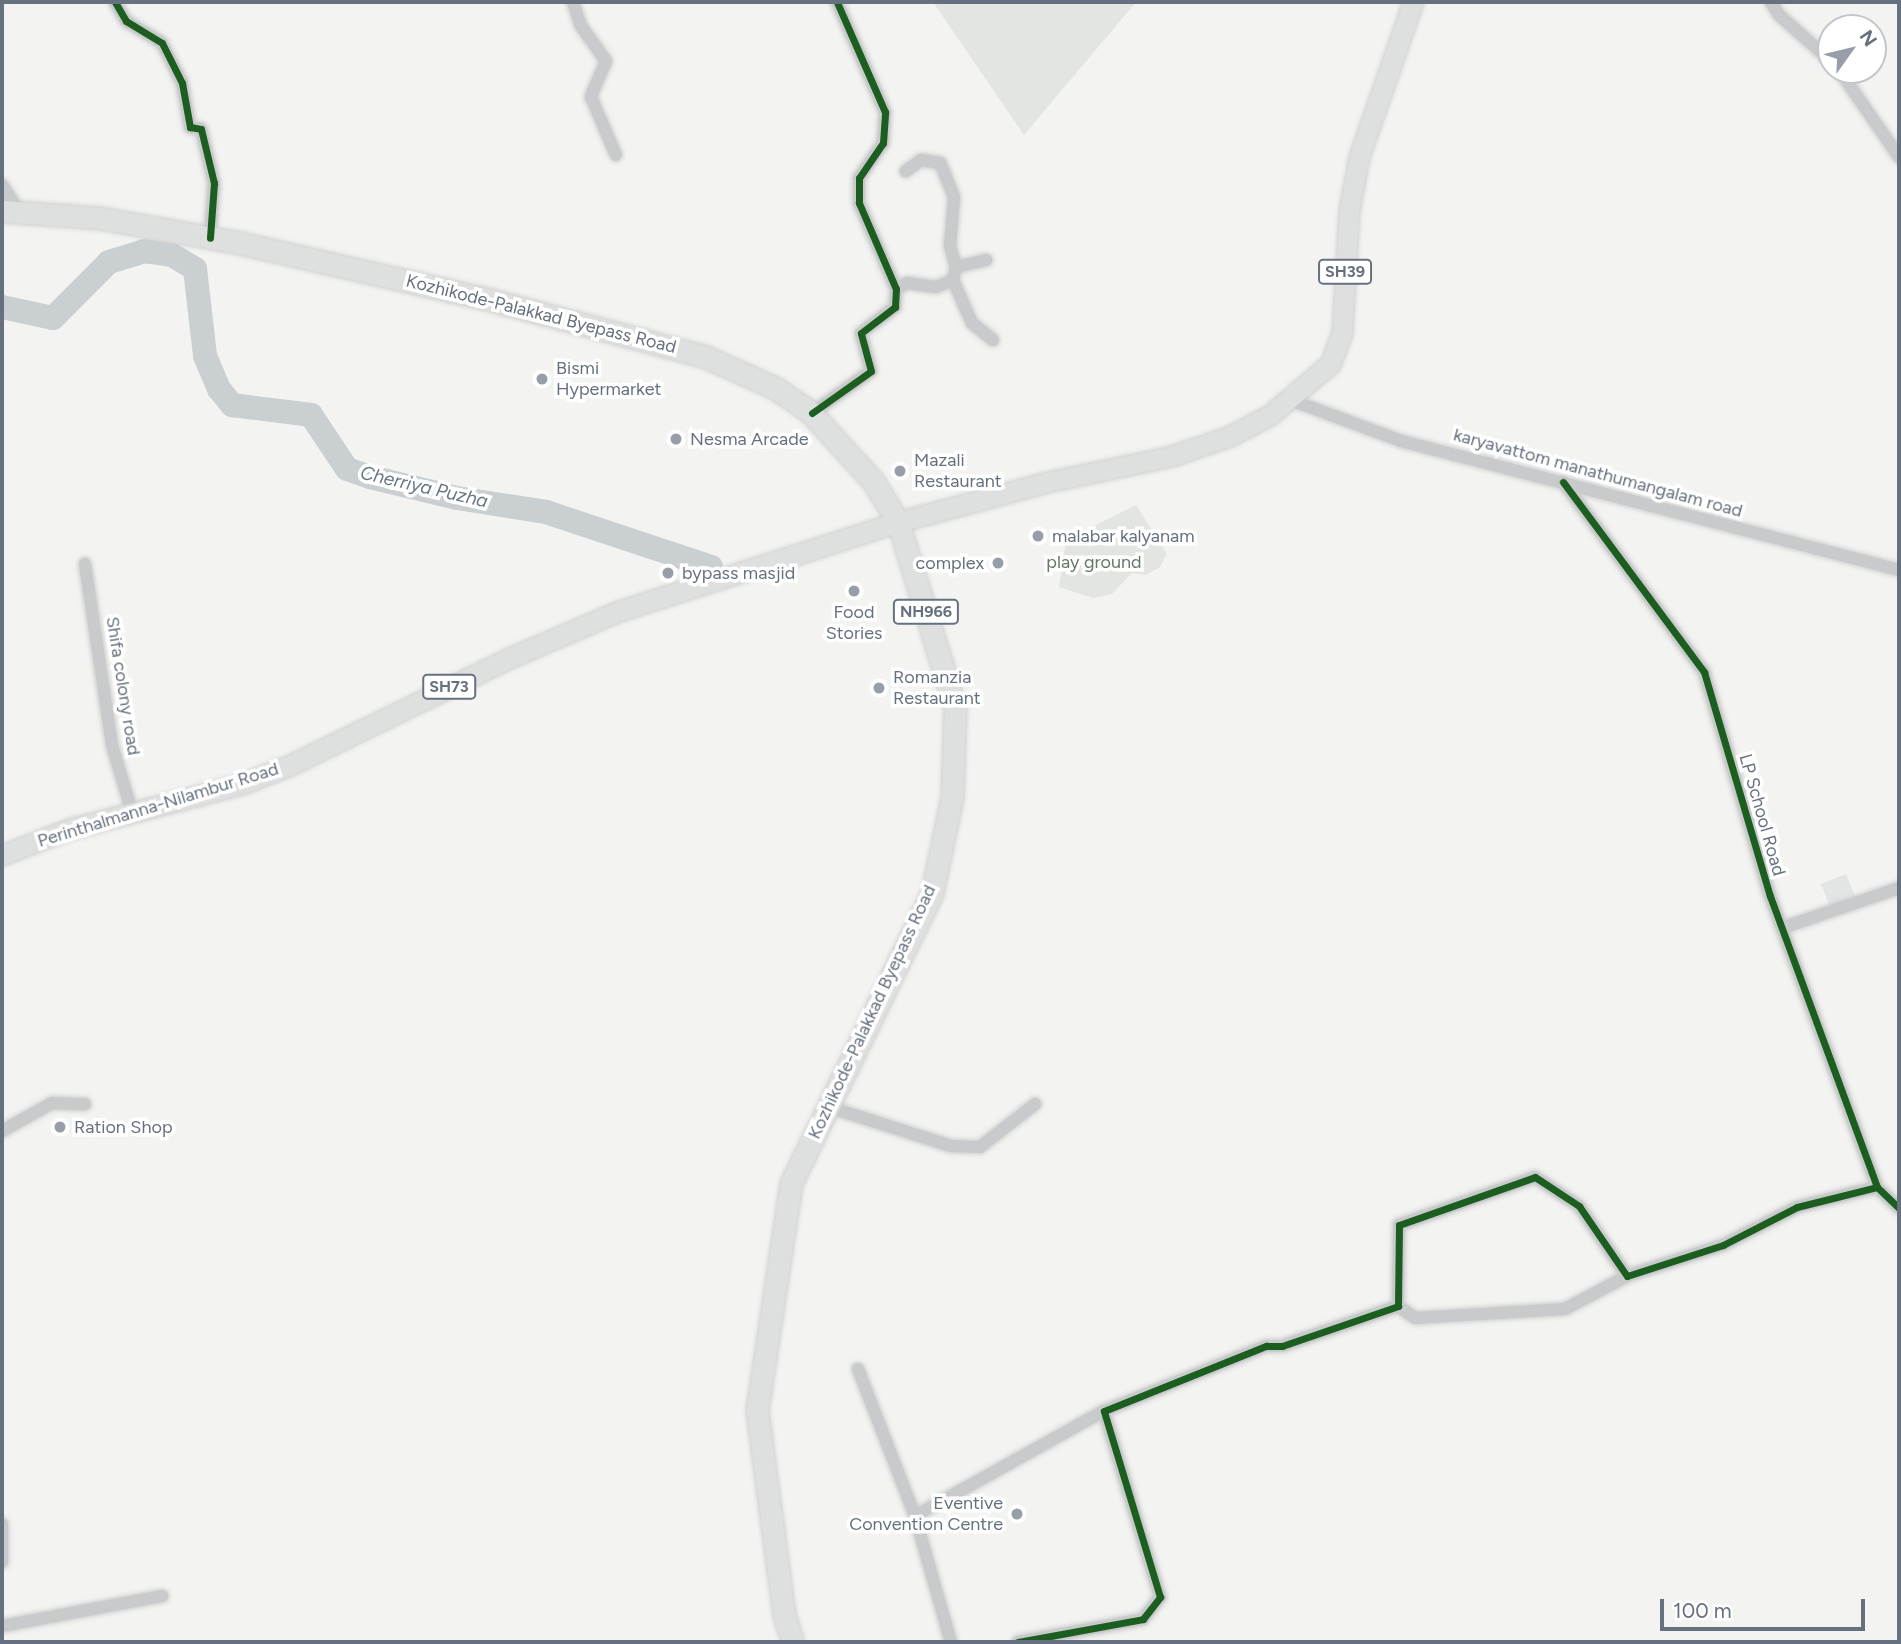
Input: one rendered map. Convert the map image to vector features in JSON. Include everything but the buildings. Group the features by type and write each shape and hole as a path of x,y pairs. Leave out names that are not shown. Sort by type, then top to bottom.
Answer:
{"highway":[{"name":"Kozhikode-Palakkad Byepass Road","path":"12,213 100,218 210,238 396,277 659,343 739,371 812,413 873,481 898,522 955,707 952,797 932,893 790,1183 757,1410 784,1615 793,1642"}],"main road":[{"name":"SH39","path":"898,522 1047,482 1172,456 1230,436 1291,400 1330,364 1342,332 1349,210 1359,157 1413,2"},
{"name":"Perinthalmanna-Nilambur Road","path":"2,855 69,829 242,783 288,766 514,656 620,611 898,522"}],"street":[{"path":"115,2 126,22 162,43 182,83 190,127 201,129 214,183 210,238"},
{"path":"573,2 581,26 606,61 591,97 616,155"},
{"path":"812,413 871,371 861,333 895,307 896,289 859,203 859,178 883,143 885,112 837,2"},
{"path":"1771,2 1779,15 1817,49"},
{"path":"1849,84 1899,157"},
{"path":"906,171 921,160 940,163 954,197 950,246 954,274 972,323 993,340"},
{"path":"2,185 12,213"},
{"path":"896,289 907,283 936,287 954,274 986,260"},
{"name":"karyavattom manathumangalam road","path":"1291,400 1401,441 1899,570"},
{"name":"LP School Road","path":"1563,482 1704,671 1782,928 1877,1186"},
{"name":"Shifa colony road","path":"85,564 111,745 132,812"},
{"path":"1782,928 1899,888"},
{"path":"2,1131 52,1103 85,1104"},
{"path":"829,1107 951,1146 980,1147 1035,1104"},
{"path":"1398,1306 1399,1225 1535,1177 1579,1206 1627,1276"},
{"path":"1398,1306 1415,1318 1565,1309 1627,1276 1723,1245 1797,1207 1877,1186 1899,1208"},
{"path":"915,1516 1104,1411 1266,1346 1282,1346 1398,1306"},
{"path":"858,1369 915,1516 951,1642"},
{"path":"1022,1642 1143,1619 1160,1597 1104,1411"},
{"path":"2,1524 2,1562"},
{"path":"2,1625 162,1596"}],"shaded area":[{"path":"1846,874 1855,896 1830,906 1821,884"}],"green space":[{"path":"933,2 1136,2 1024,135"},
{"name":"play ground","path":"1136,505 1167,554 1160,567 1146,575 1132,573 1112,594 1093,598 1059,587 1066,540"}],"waterway":[{"name":"Cherriya Puzha","path":"2,307 53,318 109,262 144,251 172,255 195,269 205,356 219,389 232,405 311,415 347,469 370,477 457,498 546,512 711,567"}],"cycle path":[{"path":"115,2 126,21 162,43 182,83 190,127 201,129 214,183 210,238"},
{"path":"812,413 871,371 861,333 895,307 896,289 859,203 859,178 883,143 885,112 837,2"},
{"path":"1563,482 1704,672 1770,896 1877,1187"},
{"path":"1018,1642 1143,1619 1160,1597 1104,1411 1266,1346 1282,1346 1398,1306 1399,1225 1535,1177 1579,1206 1627,1276 1723,1245 1797,1207 1877,1187 1899,1208"}],"place":[{"name":"Bismi Hypermarket","path":"542,379"},
{"name":"Nesma Arcade","path":"676,439"},
{"name":"Mazali Restaurant","path":"900,471"},
{"name":"malabar kalyanam","path":"1038,536"},
{"name":"complex","path":"998,563"},
{"name":"bypass masjid","path":"668,573"},
{"name":"Food Stories","path":"854,591"},
{"name":"Romanzia Restaurant","path":"879,688"},
{"name":"Ration Shop","path":"60,1127"},
{"name":"Eventive Convention Centre","path":"1017,1514"}]}
